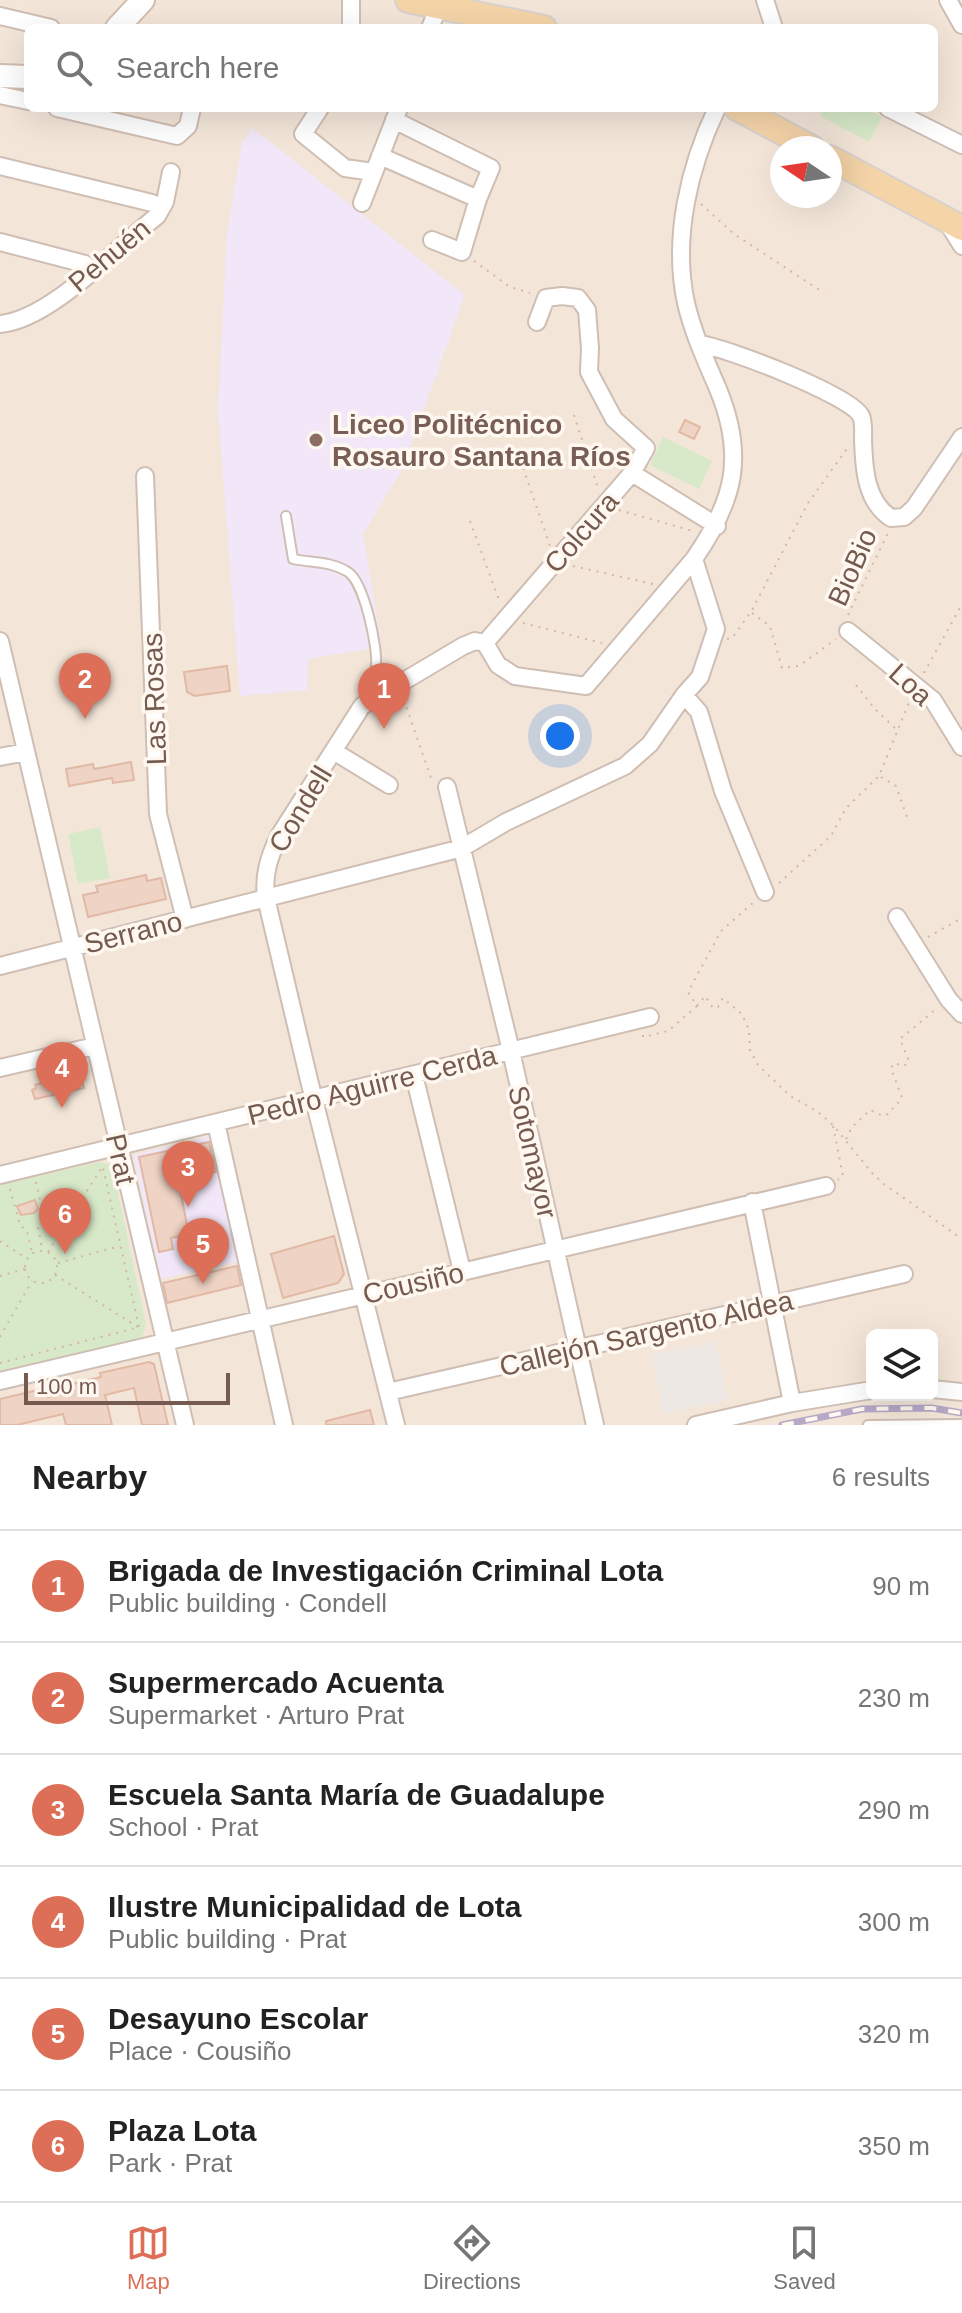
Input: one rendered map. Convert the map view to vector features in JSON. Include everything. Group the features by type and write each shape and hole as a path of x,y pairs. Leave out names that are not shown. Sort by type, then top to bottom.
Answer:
{"main road":[{"path":"121,24 143,0"},
{"path":"408,0 435,17 506,9 536,24"},
{"path":"0,76 24,77"},
{"path":"744,112 790,136"},
{"path":"842,164 954,224"}],"street":[{"path":"351,0 351,24"},
{"path":"765,0 773,24"},
{"path":"948,0 962,25"},
{"path":"0,16 34,24"},
{"path":"0,95 24,100"},
{"path":"74,112 177,136 188,126 191,112"},
{"path":"317,112 303,134 345,168 377,164 478,199"},
{"path":"485,643 498,665 515,676 586,686 694,559 713,531 736,461 725,409 686,304 682,273 688,193 701,146 715,112"},
{"path":"896,112 962,145"},
{"path":"362,203 396,114 491,168 462,252 432,240"},
{"path":"0,166 152,203"},
{"name":"Pehuén","path":"0,324 20,319 59,297 157,216 165,202 171,172"},
{"path":"954,224 962,246"},
{"path":"0,242 85,264"},
{"path":"537,322 546,298"},
{"name":"Colcura","path":"485,643 632,473 646,448 614,419 589,372 587,310 578,298 546,298"},
{"path":"699,344 737,354 811,385 858,412 867,483 879,507 895,519 908,514 919,501 962,437"},
{"path":"632,473 713,531"},
{"name":"Las Rosas","path":"145,476 158,814 185,919"},
{"path":"694,559 716,629 711,645"},
{"name":"Loa","path":"848,631 933,700 962,747"},
{"name":"Prat","path":"0,641 185,1425"},
{"name":"Condell","path":"396,1425 313,1099 266,898 266,868 273,848 362,706 467,643 485,643"},
{"name":"Serrano","path":"0,966 462,848 506,822 616,771 634,759 650,744 700,677 711,645"},
{"path":"684,695 699,712 723,791 765,892"},
{"path":"0,757 26,752"},
{"path":"335,752 389,785"},
{"name":"Sotomayor","path":"439,784 462,848 595,1425"},
{"path":"897,917 949,1000 962,1014"},
{"name":"Pedro Aguirre Cerda","path":"5,1182 118,1146 645,1019"},
{"path":"0,1068 95,1046"},
{"path":"414,1075 462,1271"},
{"path":"216,1123 284,1425"},
{"name":"Cousiño","path":"0,1381 826,1186"},
{"path":"752,1202 792,1403"},
{"name":"Callejón Sargento Aldea","path":"388,1392 904,1274"},
{"path":"938,1390 962,1392"},
{"path":"696,1425 792,1403 866,1391"}],"lane":[{"path":"286,516 293,559 344,569 352,575 361,592 376,663 362,706"},
{"path":"868,1425 962,1424"}],"path":[{"path":"688,193 734,234 824,293"},
{"path":"462,252 510,287 546,298"},
{"path":"574,415 604,505 713,531"},
{"path":"711,645 732,638 751,612 808,503 862,427"},
{"path":"518,453 555,562 669,588"},
{"name":"BioBio","path":"751,612 770,626 782,668 799,666 848,631 848,614 895,519"},
{"path":"470,521 506,619 619,647"},
{"path":"697,1006 688,992 721,931 765,892 786,879 806,855 831,836 846,808 879,776 916,686 962,604"},
{"path":"399,683 439,784"},
{"path":"856,685 898,731"},
{"path":"879,776 896,786 907,817"},
{"path":"914,945 962,918"},
{"path":"645,1019 643,1037 668,1031 705,996 713,1008 718,1007 723,998 742,1014 749,1030 750,1050 758,1065 790,1096 833,1125 884,1184 962,1239"},
{"path":"846,1140 852,1127 870,1110 883,1116 901,1101 891,1068 894,1063 904,1066 909,1061 900,1039 949,1000"},
{"path":"826,1186 843,1176 833,1125"},
{"path":"48,1252 102,1166 139,1327 133,1350"},
{"path":"35,1181 44,1218 38,1227 43,1251"},
{"path":"5,1182 20,1225 27,1231 32,1253"},
{"path":"0,1241 27,1259"},
{"path":"57,1263 120,1246"},
{"path":"43,1251 48,1252 57,1263 55,1275 46,1282 32,1280 25,1269 32,1253 43,1251"},
{"path":"0,1276 25,1269"},
{"path":"55,1275 139,1327"},
{"path":"0,1337 32,1280"},
{"path":"0,1363 139,1327"}],"shaded area":[{"path":"0,0 962,0 962,1425 0,1425"},
{"name":"Liceo Politécnico Rosauro Santana Ríos","path":"252,128 465,295 402,470 363,534 382,647 308,659 307,690 240,696 218,410 227,234 242,142"},
{"path":"215,1135 244,1260 161,1279 133,1155"},
{"path":"716,1341 728,1400 663,1414 652,1355"}],"green space":[{"path":"822,112 872,112 882,117 869,142 820,116"},
{"path":"663,437 712,461 699,489 650,465"},
{"path":"100,827 110,878 78,884 68,834"},
{"path":"100,1162 112,1165 146,1324 142,1338 0,1373 0,1185"}],"building":[{"path":"685,420 700,427 694,439 679,432"},
{"path":"227,666 230,691 195,696 187,692 184,672"},
{"path":"131,762 134,780 113,783 112,778 69,786 66,769 93,764 94,769"},
{"path":"146,875 147,881 161,878 166,899 88,917 83,895 98,892 96,886"},
{"path":"75,1073 77,1078 81,1077 84,1088 35,1099 32,1090 36,1088 35,1085"},
{"path":"209,1142 216,1172 178,1180 189,1234 171,1238 173,1249 159,1252 139,1157"},
{"path":"35,1200 38,1209 34,1213 21,1215 17,1206"},
{"path":"334,1236 344,1274 338,1283 283,1298 271,1254"},
{"path":"237,1266 241,1285 167,1303 163,1283"},
{"path":"149,1362 154,1364 168,1425 142,1425 134,1388 105,1395 112,1425 66,1425 63,1414 17,1425 0,1425 0,1399 46,1388 48,1397 74,1391 72,1384 101,1377 100,1373"},
{"path":"370,1410 374,1425 326,1425 326,1421"}],"railway":[{"path":"782,1425 862,1409 932,1408 962,1413"}],"place":[{"name":"Liceo Politécnico Rosauro Santana Ríos","path":"316,440"},
{"name":"Supermercado Acuenta","path":"85,719"},
{"name":"Brigada de Investigación Criminal Lota","path":"384,729"},
{"name":"Ilustre Municipalidad de Lota","path":"62,1108"},
{"name":"Escuela Santa María de Guadalupe","path":"188,1207"},
{"name":"Plaza Lota","path":"65,1254"},
{"name":"Desayuno Escolar","path":"203,1284"}]}
